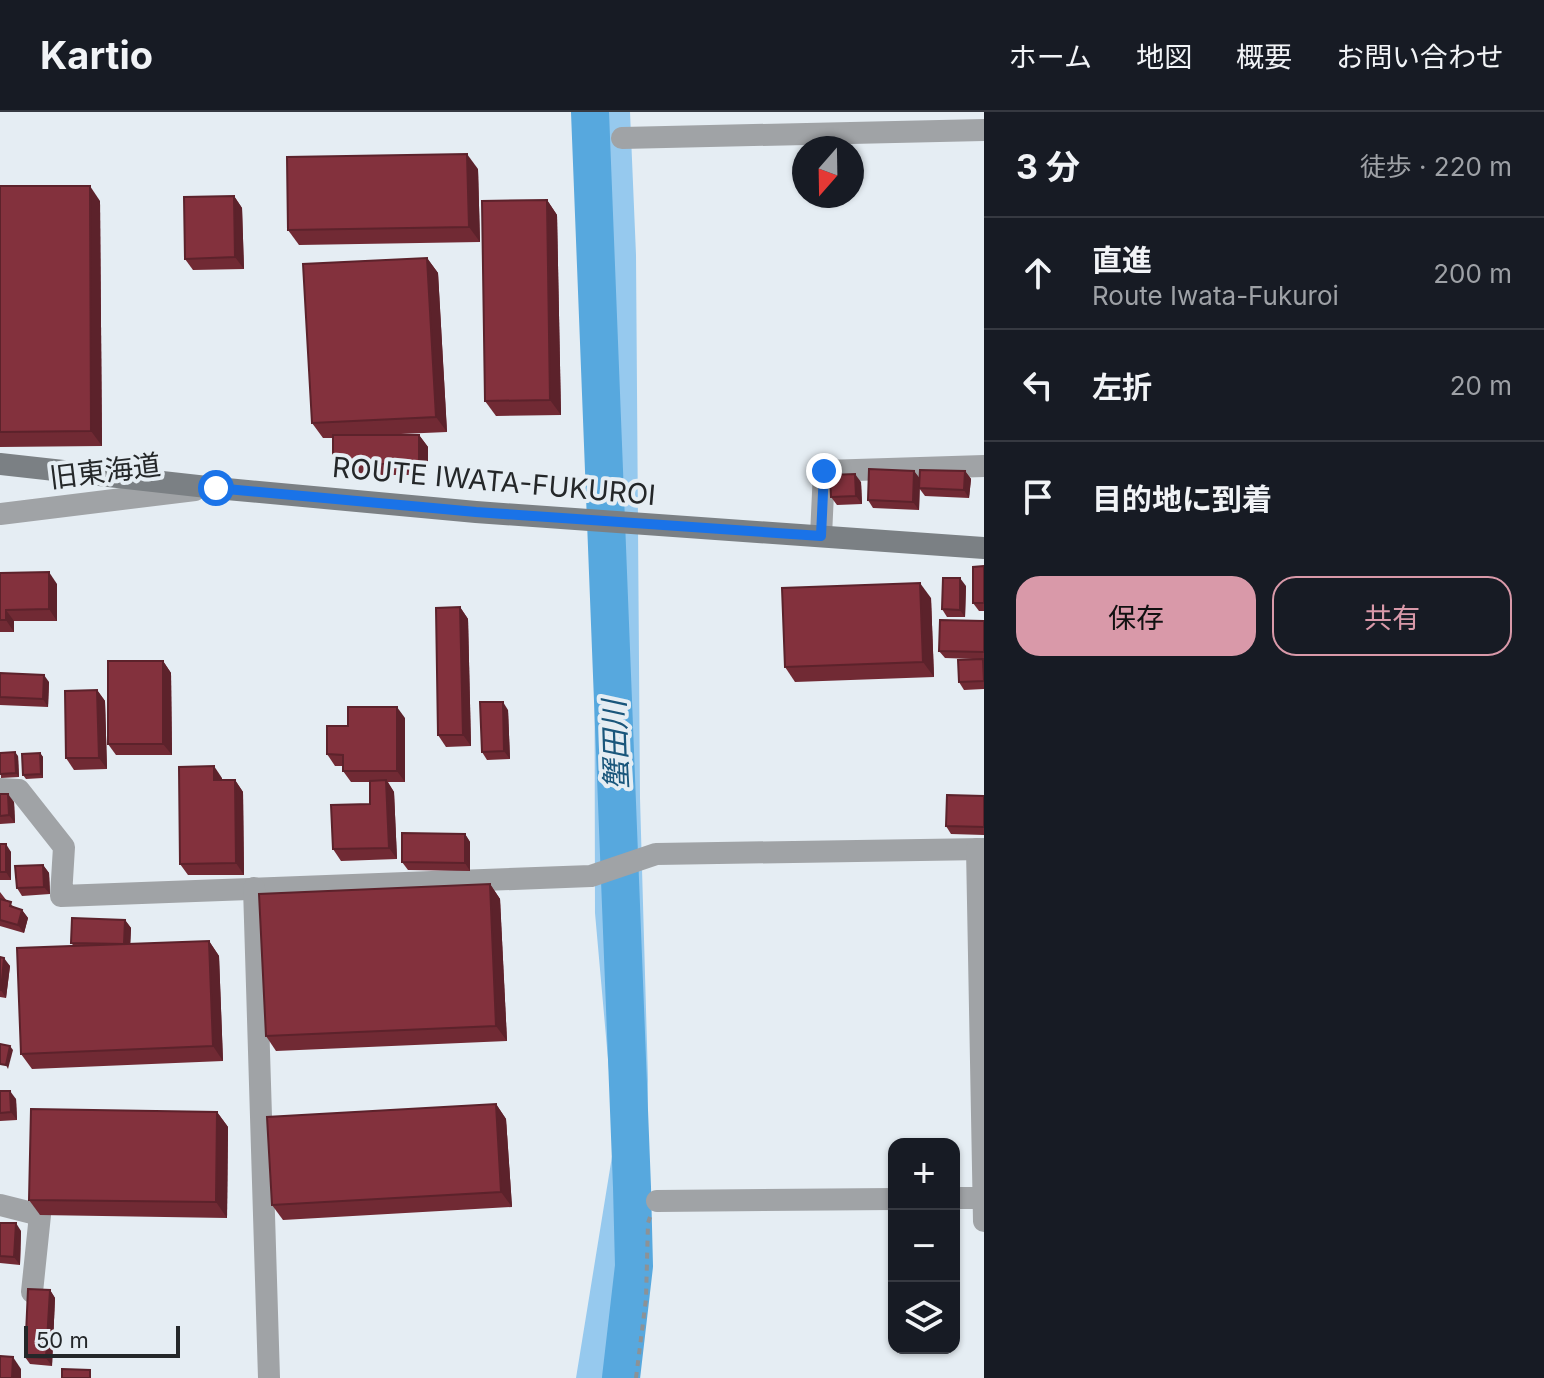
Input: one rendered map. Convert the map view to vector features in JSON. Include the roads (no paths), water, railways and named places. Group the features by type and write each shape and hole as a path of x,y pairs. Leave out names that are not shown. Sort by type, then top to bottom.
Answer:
{"main road":[{"name":"ROUTE IWATA-FUKUROI","path":"0,464 216,488 592,521 984,548"}],"street":[{"path":"622,138 984,130"},
{"path":"821,536 824,471 984,466"},
{"name":"旧東海道","path":"0,514 216,488"},
{"path":"0,789 19,790 64,847 61,896 591,876 656,854 980,849 984,1221"},
{"path":"254,888 269,1378"},
{"path":"960,1198 984,1198"},
{"path":"657,1201 888,1199"},
{"path":"0,1205 40,1215 32,1292"}],"waterway":[{"name":"蟹田川","path":"590,112 634,1266 621,1378"}]}
